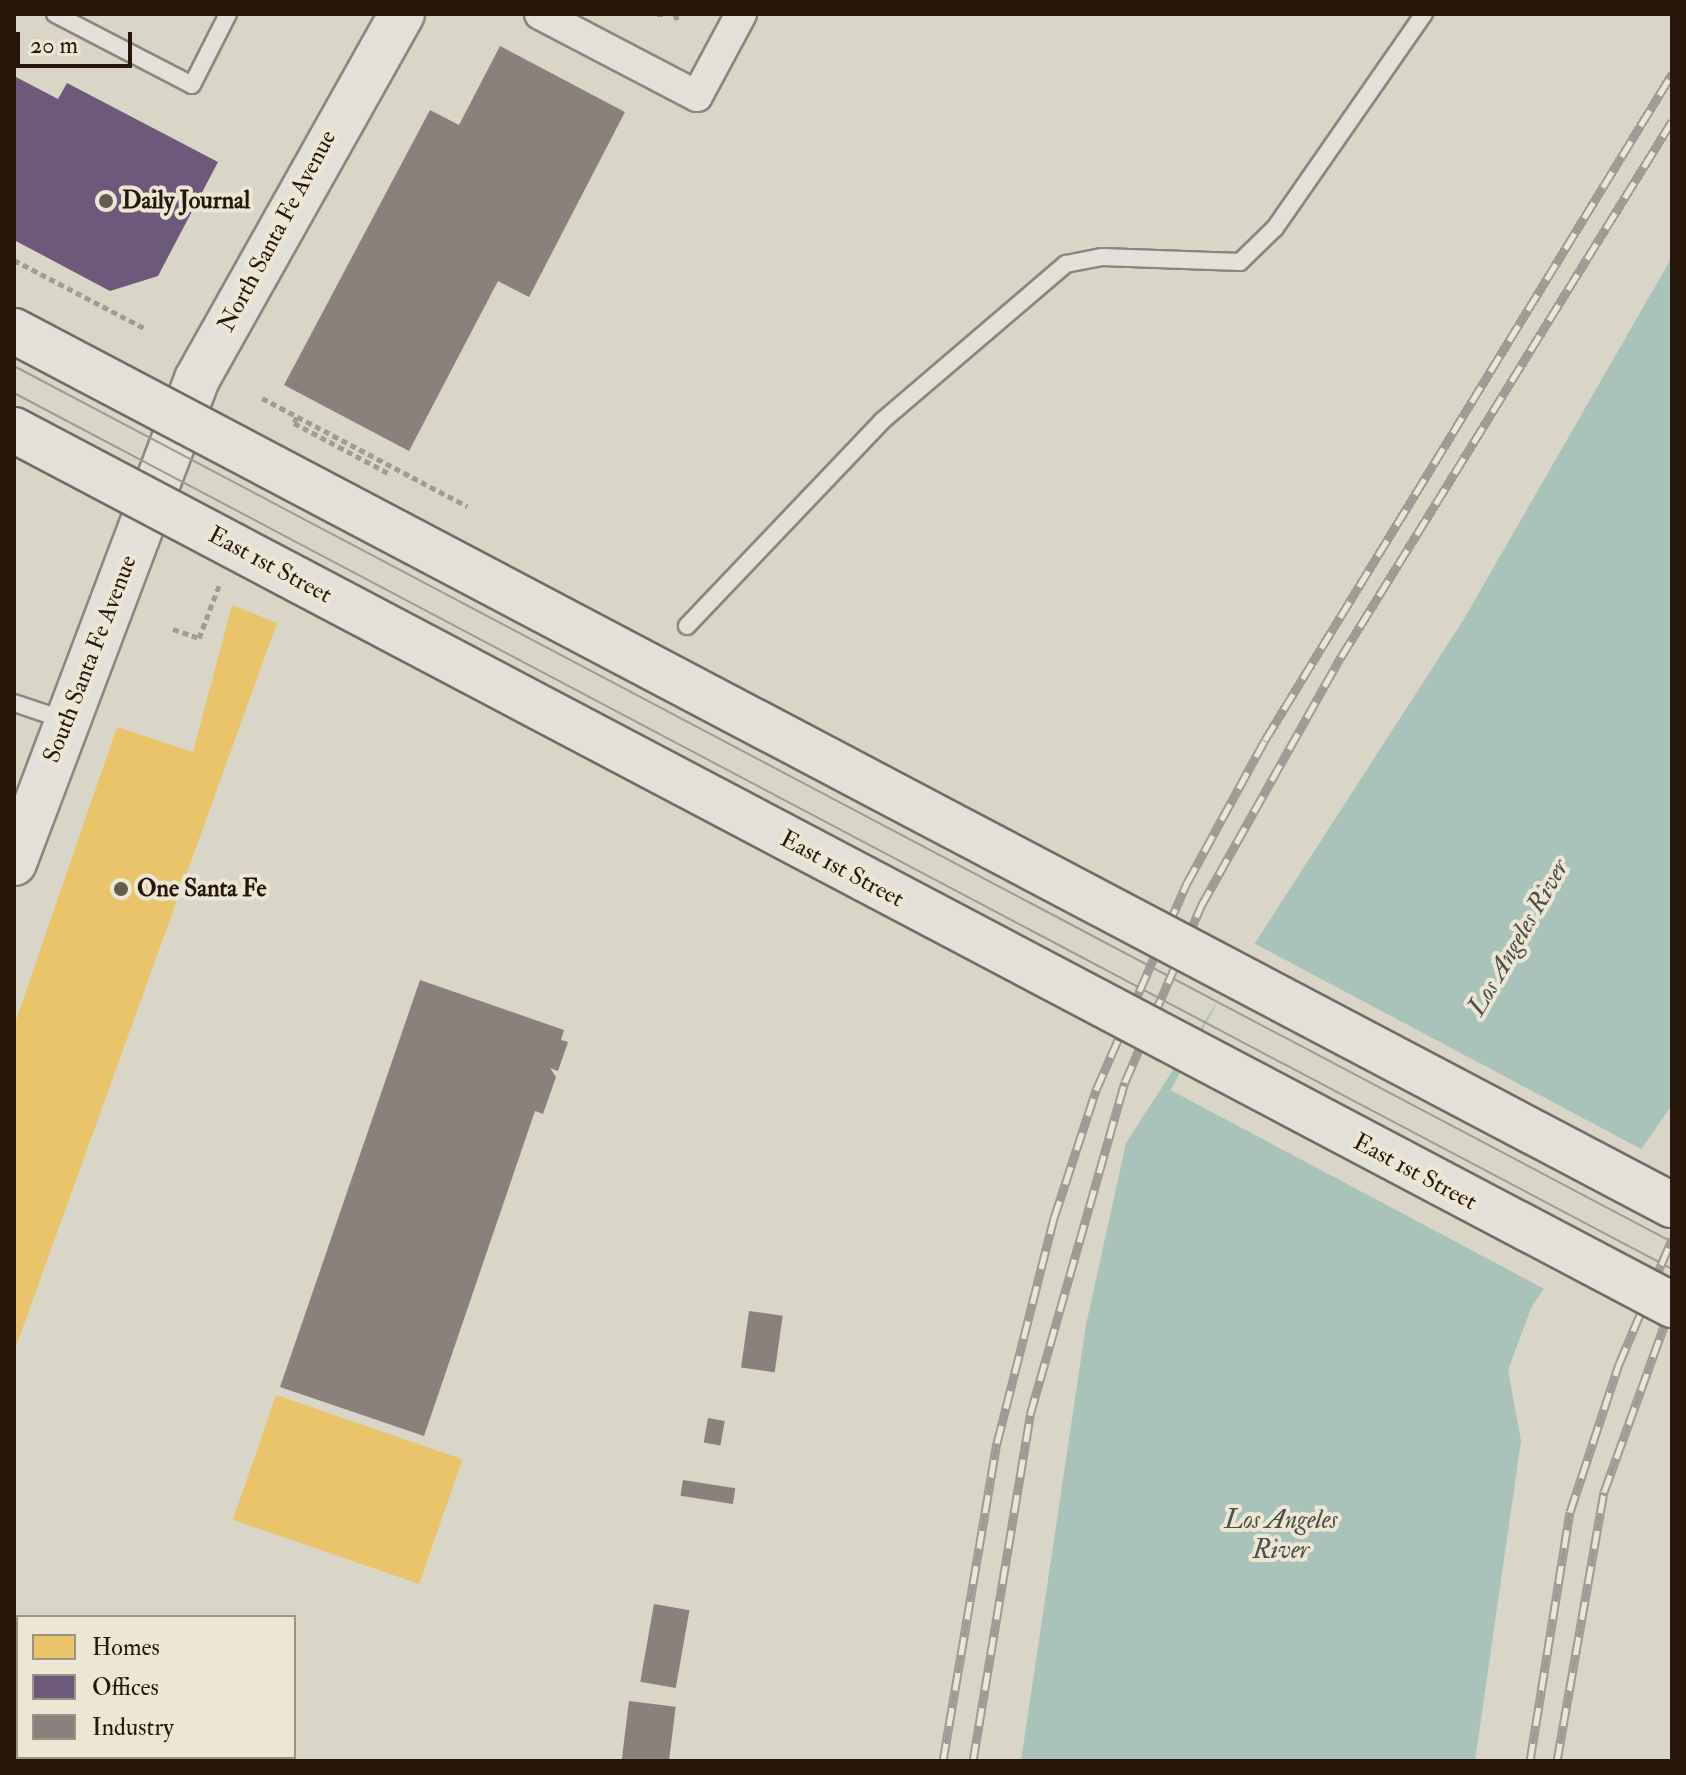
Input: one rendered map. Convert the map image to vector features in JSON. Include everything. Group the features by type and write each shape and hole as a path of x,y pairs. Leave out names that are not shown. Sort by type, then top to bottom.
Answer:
{"main road":[{"name":"North Santa Fe Avenue","path":"167,456 197,379 264,253 402,14"},
{"path":"14,331 1672,1205"},
{"name":"East 1st Street","path":"14,430 1672,1305"},
{"name":"South Santa Fe Avenue","path":"14,863 65,720 167,456"}],"street":[{"path":"540,14 697,96 741,14"}],"lane":[{"path":"55,14 192,85 228,14"},
{"path":"687,626 882,421 1066,264 1102,257 1240,262 1275,228 1424,14"},
{"path":"14,703 65,720"}],"path":[{"path":"657,14 665,14"},
{"path":"675,14 678,22"},
{"path":"14,260 144,328"},
{"path":"262,398 467,506"},
{"path":"297,417 294,423 388,473"},
{"path":"173,629 199,638 216,584 230,591"}],"water":[{"name":"Los Angeles River","path":"1672,257 1672,1105 1532,1306 1508,1370 1521,1441 1475,1761 1021,1761 1086,1325 1126,1143 1464,619"}],"pier":[{"path":"1250,941 1647,1152 1568,1301 1171,1090"}],"building: Homes":[{"name":"One Santa Fe","path":"232,605 277,623 14,1352 14,1026 117,727 193,752"},
{"path":"276,1395 462,1459 419,1584 233,1520"}],"building: Offices":[{"name":"Daily Journal","path":"14,76 58,99 67,83 218,162 158,276 110,291 14,240"}],"building: Industry":[{"path":"500,46 625,112 529,297 498,281 409,451 284,385 430,110 459,125"},
{"path":"420,980 564,1030 561,1040 568,1042 558,1071 550,1068 556,1077 543,1114 535,1111 424,1436 280,1387"},
{"path":"749,1311 783,1316 775,1372 741,1367"},
{"path":"708,1418 725,1421 720,1446 704,1443"},
{"path":"683,1480 735,1488 733,1504 680,1496"},
{"path":"654,1604 689,1610 676,1688 640,1682"},
{"path":"629,1701 676,1707 669,1761 622,1761"}],"tram line":[{"path":"14,366 1672,1242"},
{"path":"14,393 1672,1269"}],"railway":[{"path":"943,1761 997,1443 1054,1218 1096,1090 1187,883 1265,740 1672,74"},
{"path":"973,1761 1030,1415 1125,1082 1201,906 1341,657 1672,121"},
{"path":"1530,1761 1570,1512 1619,1364 1672,1239"},
{"path":"1557,1761 1604,1492 1672,1304"}],"place":[{"name":"Daily Journal","path":"106,201"},
{"name":"One Santa Fe","path":"121,889"}]}
